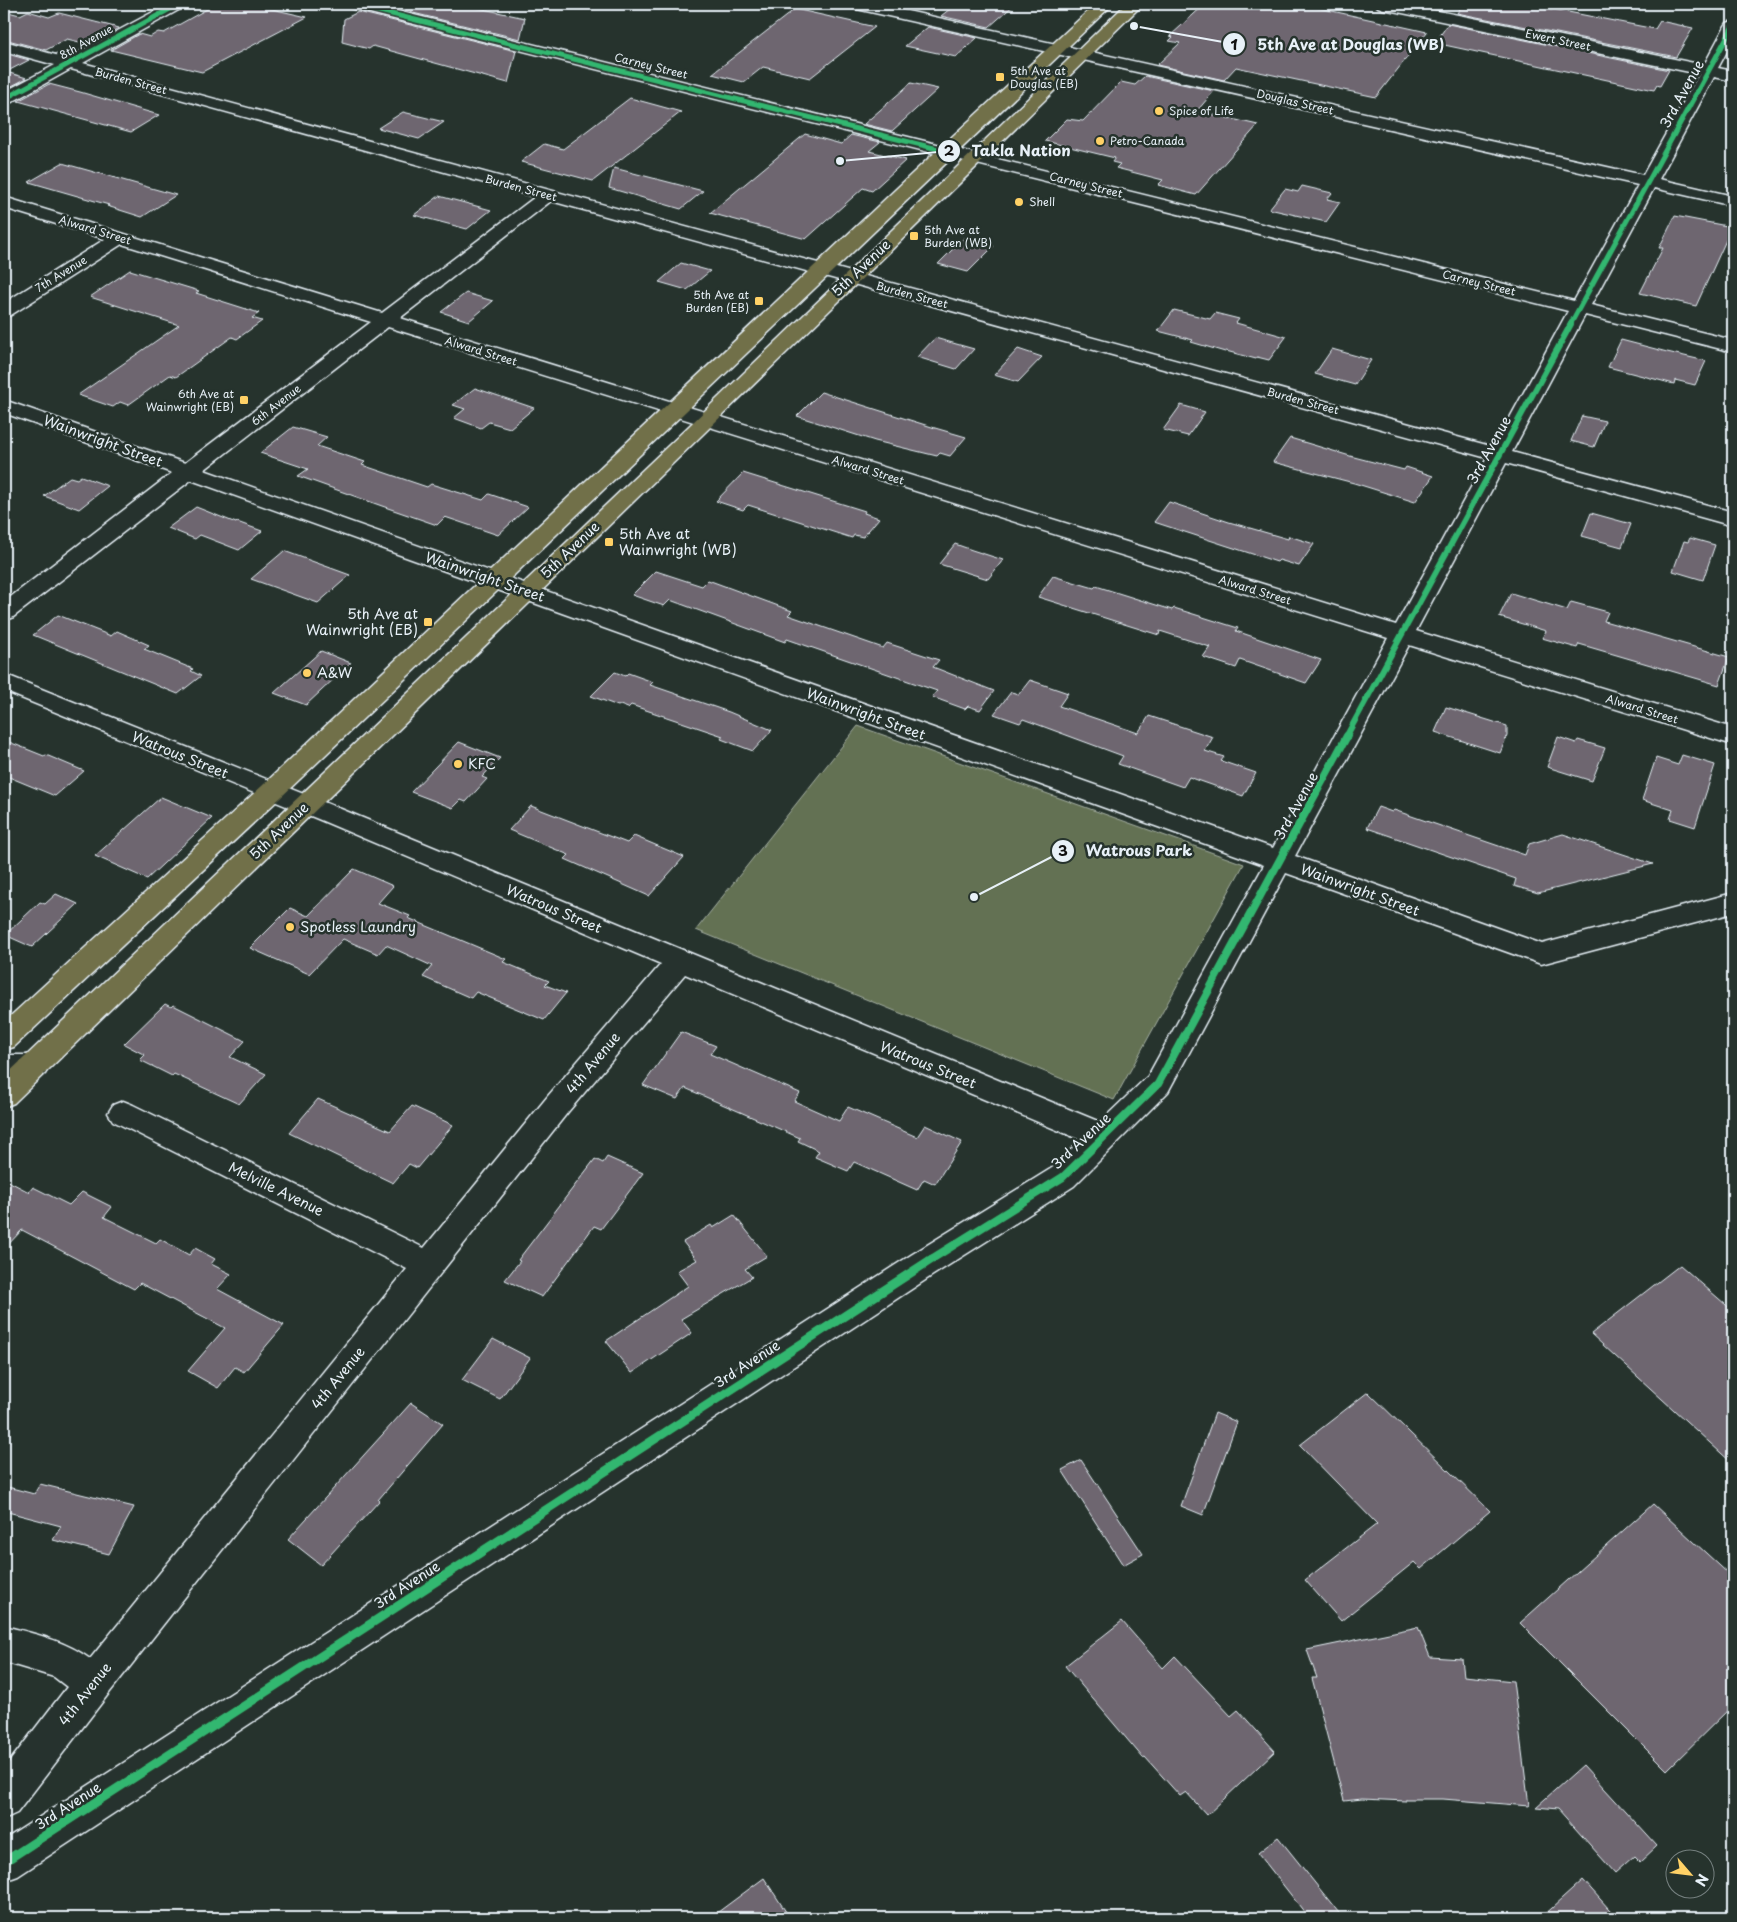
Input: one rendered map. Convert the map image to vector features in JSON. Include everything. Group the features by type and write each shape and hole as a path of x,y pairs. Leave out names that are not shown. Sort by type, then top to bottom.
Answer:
{"main road":[{"name":"5th Avenue","path":"4,1040 271,792 1055,48 1105,4"},
{"name":"5th Avenue","path":"4,1095 706,420 1135,4"}],"street":[{"name":"8th Avenue","path":"4,99 178,4"},
{"name":"Carney Street","path":"351,4 1733,346"},
{"name":"Douglas Street","path":"857,4 1733,201"},
{"name":"Ewert Street","path":"1383,4 1733,76"},
{"name":"3rd Avenue","path":"4,1862 922,1265 1063,1177 1158,1084 1733,26"},
{"name":"Burden Street","path":"4,46 1733,519"},
{"name":"6th Avenue","path":"4,613 548,195"},
{"name":"Alward Street","path":"4,202 673,411 1733,737"},
{"name":"7th Avenue","path":"4,311 119,238"},
{"name":"Wainwright Street","path":"4,406 1541,954 1733,903"},
{"name":"Watrous Street","path":"4,682 306,805 678,962 1104,1138"},
{"name":"4th Avenue","path":"4,1800 93,1684 558,1104 678,962"},
{"path":"4,1066 36,1066"},
{"name":"Melville Avenue","path":"123,1113 429,1265"},
{"path":"4,1644 64,1662 93,1684"}],"green space":[{"path":"858,726 1244,864 1114,1100 696,930"}],"building":[{"path":"216,4 250,4 307,17 202,72 111,50 139,34 150,37 158,32 164,33"},
{"path":"376,4 460,4 525,18 520,39"},
{"path":"956,4 1015,4 989,27 941,16"},
{"path":"1205,4 1292,4 1314,7 1427,32 1376,97 1236,67 1224,80 1157,65 1180,43 1169,41 1173,37 1170,36"},
{"path":"1463,4 1520,4 1655,29 1660,21 1693,28 1676,57 1457,13"},
{"path":"795,9 875,27 810,78 763,67 744,82 712,74"},
{"path":"4,11 20,15 28,11 49,17 59,13 119,28 88,44 67,39 46,50 4,39"},
{"path":"358,12 516,51 508,83 373,46 369,49 342,42 344,19"},
{"path":"1448,24 1669,70 1660,86 1657,85 1654,90 1435,43"},
{"path":"928,27 977,38 956,57 905,46"},
{"path":"4,53 29,60 6,72 27,78 4,90"},
{"path":"1145,76 1214,91 1197,111 1258,125 1196,195 1158,185 1163,180 1116,168 1120,164 1112,162 1115,158 1045,141 1067,119 1083,121 1121,82 1135,85"},
{"path":"911,83 938,89 892,131 864,124"},
{"path":"49,84 159,115 131,132 18,101"},
{"path":"630,98 681,112 593,181 521,162 544,144 563,149"},
{"path":"403,112 444,122 419,139 378,128"},
{"path":"805,134 841,144 851,135 880,142 869,151 906,160 872,191 863,188 806,239 710,213"},
{"path":"62,163 176,195 142,217 107,206 109,205 29,182"},
{"path":"614,168 703,191 681,209 609,188"},
{"path":"1302,186 1332,193 1327,199 1340,202 1326,222 1269,209 1285,189 1298,192"},
{"path":"439,196 491,210 467,229 414,215"},
{"path":"1675,216 1732,227 1696,306 1640,293 1663,248 1659,248"},
{"path":"964,238 994,246 968,272 938,264"},
{"path":"681,263 710,271 687,290 659,282"},
{"path":"130,270 199,291 196,293 259,313 252,318 262,321 237,339 232,337 176,377 170,375 128,405 120,402 113,407 78,395 179,325 90,297"},
{"path":"466,293 493,301 469,321 441,312"},
{"path":"1174,310 1210,319 1215,313 1239,319 1236,323 1286,337 1269,360 1225,352 1191,342 1193,340 1158,331"},
{"path":"935,338 974,349 956,369 917,357"},
{"path":"1621,340 1706,361 1695,385 1675,380 1674,384 1608,367"},
{"path":"1018,349 1042,357 1018,382 994,375"},
{"path":"1332,349 1371,360 1355,385 1315,374"},
{"path":"475,388 534,408 510,428 489,422 481,428 454,418 465,409 453,405"},
{"path":"821,392 966,437 950,456 940,453 937,456 875,441 797,416"},
{"path":"1181,405 1205,412 1188,436 1163,430"},
{"path":"1582,416 1605,421 1594,447 1571,441"},
{"path":"293,427 327,437 317,446 365,462 362,465 427,487 431,484 483,500 489,494 528,507 498,535 445,517 437,525 298,476 308,469 260,453"},
{"path":"1290,438 1350,456 1404,470 1406,467 1433,476 1415,502 1354,483 1273,462"},
{"path":"743,473 865,511 864,513 879,518 863,537 854,535 852,538 748,505 743,510 716,501"},
{"path":"81,476 108,486 79,509 44,496 70,477 77,479"},
{"path":"1169,502 1229,522 1288,539 1289,536 1314,544 1299,566 1279,560 1277,562 1154,522"},
{"path":"196,507 262,531 239,550 200,535 195,539 168,528"},
{"path":"1591,513 1631,524 1622,547 1582,536"},
{"path":"1690,538 1715,545 1703,580 1673,571 1684,541 1688,542"},
{"path":"955,544 1003,560 988,579 939,564"},
{"path":"284,551 350,575 318,603 251,579"},
{"path":"656,571 702,586 708,580 792,611 788,615 883,648 887,643 939,660 933,667 994,691 980,710 968,706 965,709 932,697 937,691 787,639 785,642 670,600 664,606 632,595"},
{"path":"1053,576 1094,588 1096,586 1238,628 1236,631 1321,660 1306,683 1240,660 1236,668 1203,657 1210,647 1160,631 1159,635 1038,597"},
{"path":"1511,593 1567,610 1571,602 1608,612 1604,621 1729,657 1719,685 1579,644 1577,648 1542,638 1546,631 1499,617"},
{"path":"58,615 111,636 117,631 149,645 144,649 193,669 191,671 201,676 178,694 33,635"},
{"path":"321,651 351,663 306,705 274,693"},
{"path":"615,672 625,676 628,673 653,682 650,685 729,712 772,730 753,751 721,739 723,736 631,705 628,708 618,706 591,696"},
{"path":"1030,680 1068,693 1059,706 1138,733 1149,716 1213,737 1205,751 1224,757 1221,761 1256,773 1243,796 1189,777 1183,787 1118,764 1123,756 1023,719 1020,723 994,714 1011,692 1019,694"},
{"path":"1446,707 1507,726 1507,736 1500,753 1435,732"},
{"path":"1558,737 1576,743 1578,740 1605,748 1592,781 1547,767"},
{"path":"4,740 84,771 55,796 4,775"},
{"path":"459,742 500,758 482,777 487,779 466,802 461,800 453,808 411,792"},
{"path":"1682,755 1715,765 1695,827 1670,819 1673,810 1642,800 1656,758 1678,765"},
{"path":"161,797 212,818 147,879 95,856"},
{"path":"531,806 627,843 634,836 684,857 649,896 565,859 569,855 509,830"},
{"path":"1378,807 1392,812 1394,810 1525,855 1529,844 1563,834 1653,864 1538,893 1514,886 1516,879 1367,828"},
{"path":"354,869 393,886 378,903 410,916 408,918 506,959 503,962 549,981 545,985 566,993 544,1020 476,992 471,998 423,977 432,966 386,945 378,954 343,939 309,974 250,948 290,908 308,916"},
{"path":"56,894 78,904 32,947 5,935 40,902 45,904"},
{"path":"165,1004 171,1007 173,1005 245,1041 230,1057 266,1074 239,1104 174,1074 172,1076 140,1060 145,1055 124,1044"},
{"path":"681,1032 716,1046 710,1054 800,1093 794,1101 839,1121 848,1107 917,1137 925,1125 962,1142 935,1184 924,1179 917,1190 854,1162 848,1171 815,1157 819,1151 798,1141 800,1138 685,1088 677,1099 643,1085"},
{"path":"318,1099 390,1131 412,1106 453,1125 417,1168 409,1164 393,1183 289,1133"},
{"path":"607,1157 643,1173 601,1229 594,1226 542,1297 505,1280 520,1261 518,1260 595,1159 603,1163"},
{"path":"4,1179 29,1192 33,1187 69,1205 82,1192 112,1207 104,1217 156,1243 160,1239 189,1255 195,1248 215,1259 211,1264 231,1274 217,1289 284,1325 244,1372 235,1367 218,1388 188,1371 225,1328 140,1283 134,1289 22,1230 4,1249"},
{"path":"734,1215 767,1256 745,1269 752,1277 681,1319 692,1333 632,1373 606,1341 688,1286 677,1271 697,1260 683,1242 711,1225 713,1228"},
{"path":"1680,1265 1733,1311 1733,1464 1591,1334"},
{"path":"493,1339 530,1358 500,1399 462,1380"},
{"path":"1368,1392 1490,1511 1421,1569 1414,1562 1341,1621 1305,1580 1377,1524 1300,1445"},
{"path":"411,1403 443,1424 379,1501 321,1565 288,1539"},
{"path":"1215,1413 1237,1422 1203,1515 1181,1506"},
{"path":"1081,1460 1143,1554 1123,1565 1062,1470"},
{"path":"40,1484 134,1507 109,1554 53,1540 61,1526 4,1511 4,1486 34,1494"},
{"path":"1653,1504 1733,1578 1733,1705 1667,1770 1520,1623"},
{"path":"1122,1621 1163,1668 1175,1656 1231,1716 1238,1710 1275,1751 1207,1815 1186,1792 1180,1796 1145,1757 1143,1758 1065,1666"},
{"path":"1418,1627 1430,1657 1462,1659 1464,1676 1513,1681 1529,1806 1443,1799 1406,1799 1406,1801 1362,1799 1344,1801 1312,1678 1317,1678 1307,1650"},
{"path":"1583,1765 1657,1846 1640,1862 1634,1856 1615,1873 1558,1809 1536,1807"},
{"path":"1278,1837 1343,1918 1309,1918 1258,1853"},
{"path":"764,1878 790,1918 710,1918"},
{"path":"1583,1880 1617,1918 1541,1918"}],"cycle path":[{"path":"4,99 179,4"},
{"path":"351,4 946,151"},
{"path":"4,1862 922,1265 1063,1177 1158,1084 1733,26"}],"place":[{"name":"5th Ave at Douglas (WB)","path":"1134,26"},
{"name":"5th Ave at Douglas (EB)","path":"1000,77"},
{"name":"Spice of Life","path":"1159,111"},
{"name":"Petro-Canada","path":"1100,141"},
{"name":"Takla Nation","path":"840,161"},
{"name":"Shell","path":"1019,202"},
{"name":"5th Ave at Burden (WB)","path":"914,236"},
{"name":"5th Ave at Burden (EB)","path":"759,301"},
{"name":"6th Ave at Wainwright (EB)","path":"244,400"},
{"name":"5th Ave at Wainwright (WB)","path":"609,542"},
{"name":"5th Ave at Wainwright (EB)","path":"428,622"},
{"name":"A&W","path":"307,673"},
{"name":"KFC","path":"458,764"},
{"name":"Watrous Park","path":"974,897"},
{"name":"Spotless Laundry","path":"290,927"}]}
